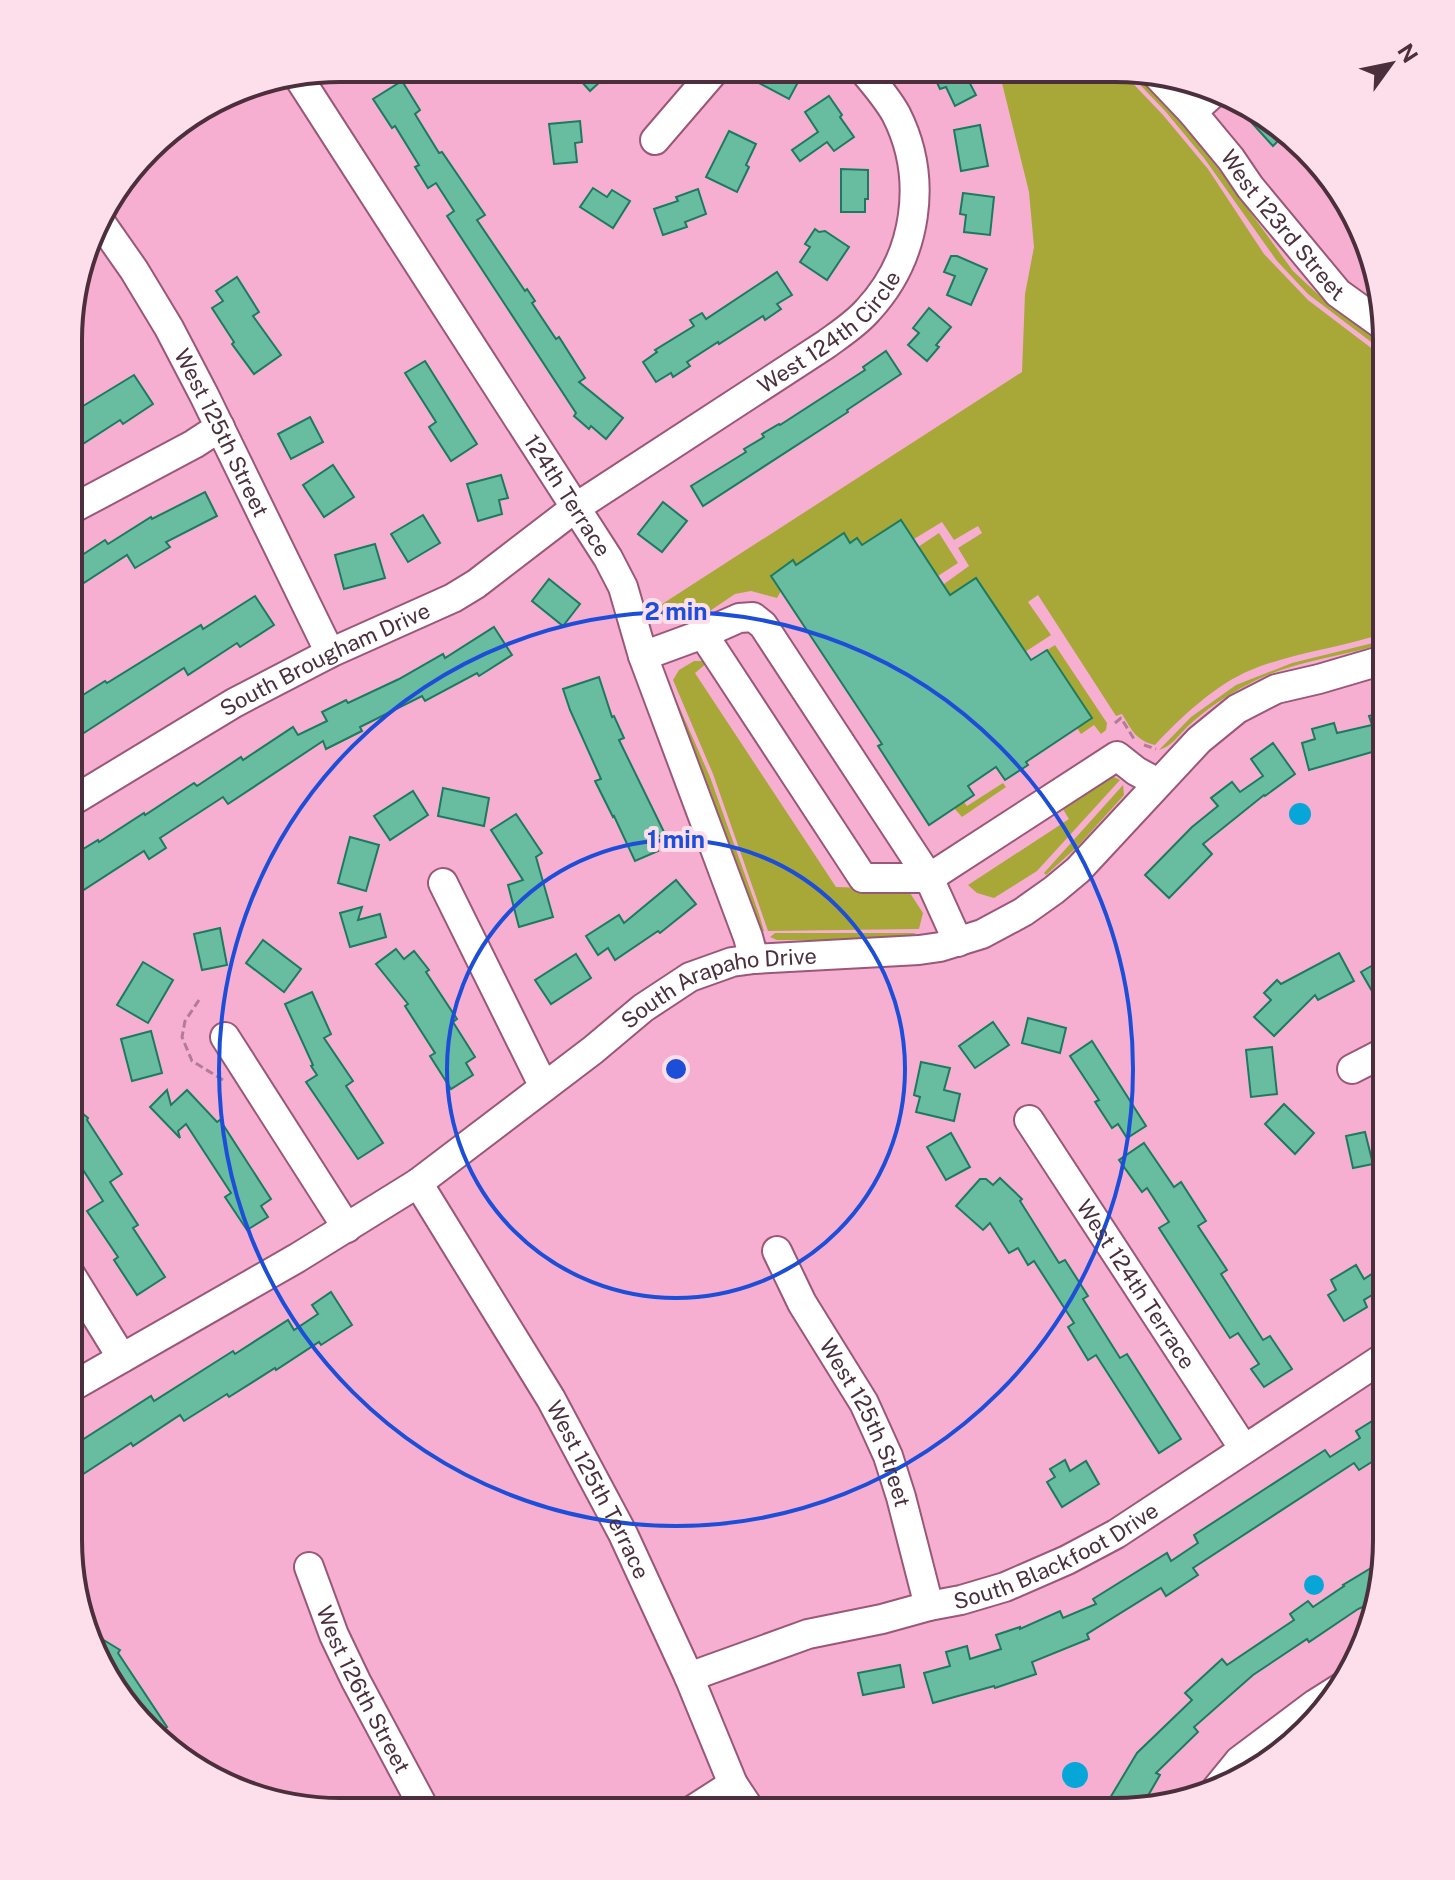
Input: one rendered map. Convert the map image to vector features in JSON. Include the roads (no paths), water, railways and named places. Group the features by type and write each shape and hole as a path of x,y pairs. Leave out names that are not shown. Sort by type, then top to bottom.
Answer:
{"street":[{"path":"655,140 705,82"},
{"name":"West 124th Circle","path":"575,508 825,345 853,325 882,293 898,265 911,231 915,202 908,147 896,114 873,82"},
{"name":"124th Terrace","path":"303,85 608,558 623,587 643,656 754,959"},
{"name":"West 123rd Street","path":"1185,92 1202,103 1231,159 1250,187 1338,293 1371,317"},
{"name":"West 125th Street","path":"107,231 169,328 330,653"},
{"path":"82,504 220,427"},
{"name":"South Brougham Drive","path":"82,795 234,703 330,653 453,598 575,508"},
{"path":"643,656 739,618 753,617 763,625 929,878 958,942"},
{"path":"703,634 863,878 929,878 1117,756 1158,783"},
{"name":"South Arapaho Drive","path":"82,1381 347,1228 418,1183 643,1008 690,977 732,962 919,950 982,934 1023,912 1078,870 1199,740 1237,709 1276,689 1373,663"},
{"path":"443,883 544,1087"},
{"path":"225,1037 347,1228"},
{"path":"1352,1069 1372,1059"},
{"name":"West 124th Terrace","path":"1029,1120 1244,1449"},
{"name":"West 125th Terrace","path":"418,1183 551,1399 623,1534 689,1677 733,1784 742,1798"},
{"name":"West 125th Street","path":"777,1251 802,1303 864,1403 888,1456 929,1606"},
{"path":"82,1293 122,1358"},
{"name":"South Blackfoot Drive","path":"689,1677 808,1634 882,1619 1005,1587 1088,1550 1372,1365"},
{"name":"West 126th Street","path":"309,1567 334,1635 418,1798"},
{"path":"1233,1769 1312,1707"},
{"path":"711,1798 733,1784"}],"water":[{"path":"1300,803 1308,806 1311,814 1308,822 1300,825 1292,822 1289,814 1292,806"},
{"path":"1314,1575 1321,1578 1324,1585 1321,1592 1314,1595 1307,1592 1304,1585 1307,1578"},
{"path":"1075,1762 1084,1766 1088,1775 1084,1784 1075,1788 1066,1784 1062,1775 1066,1766"}]}
